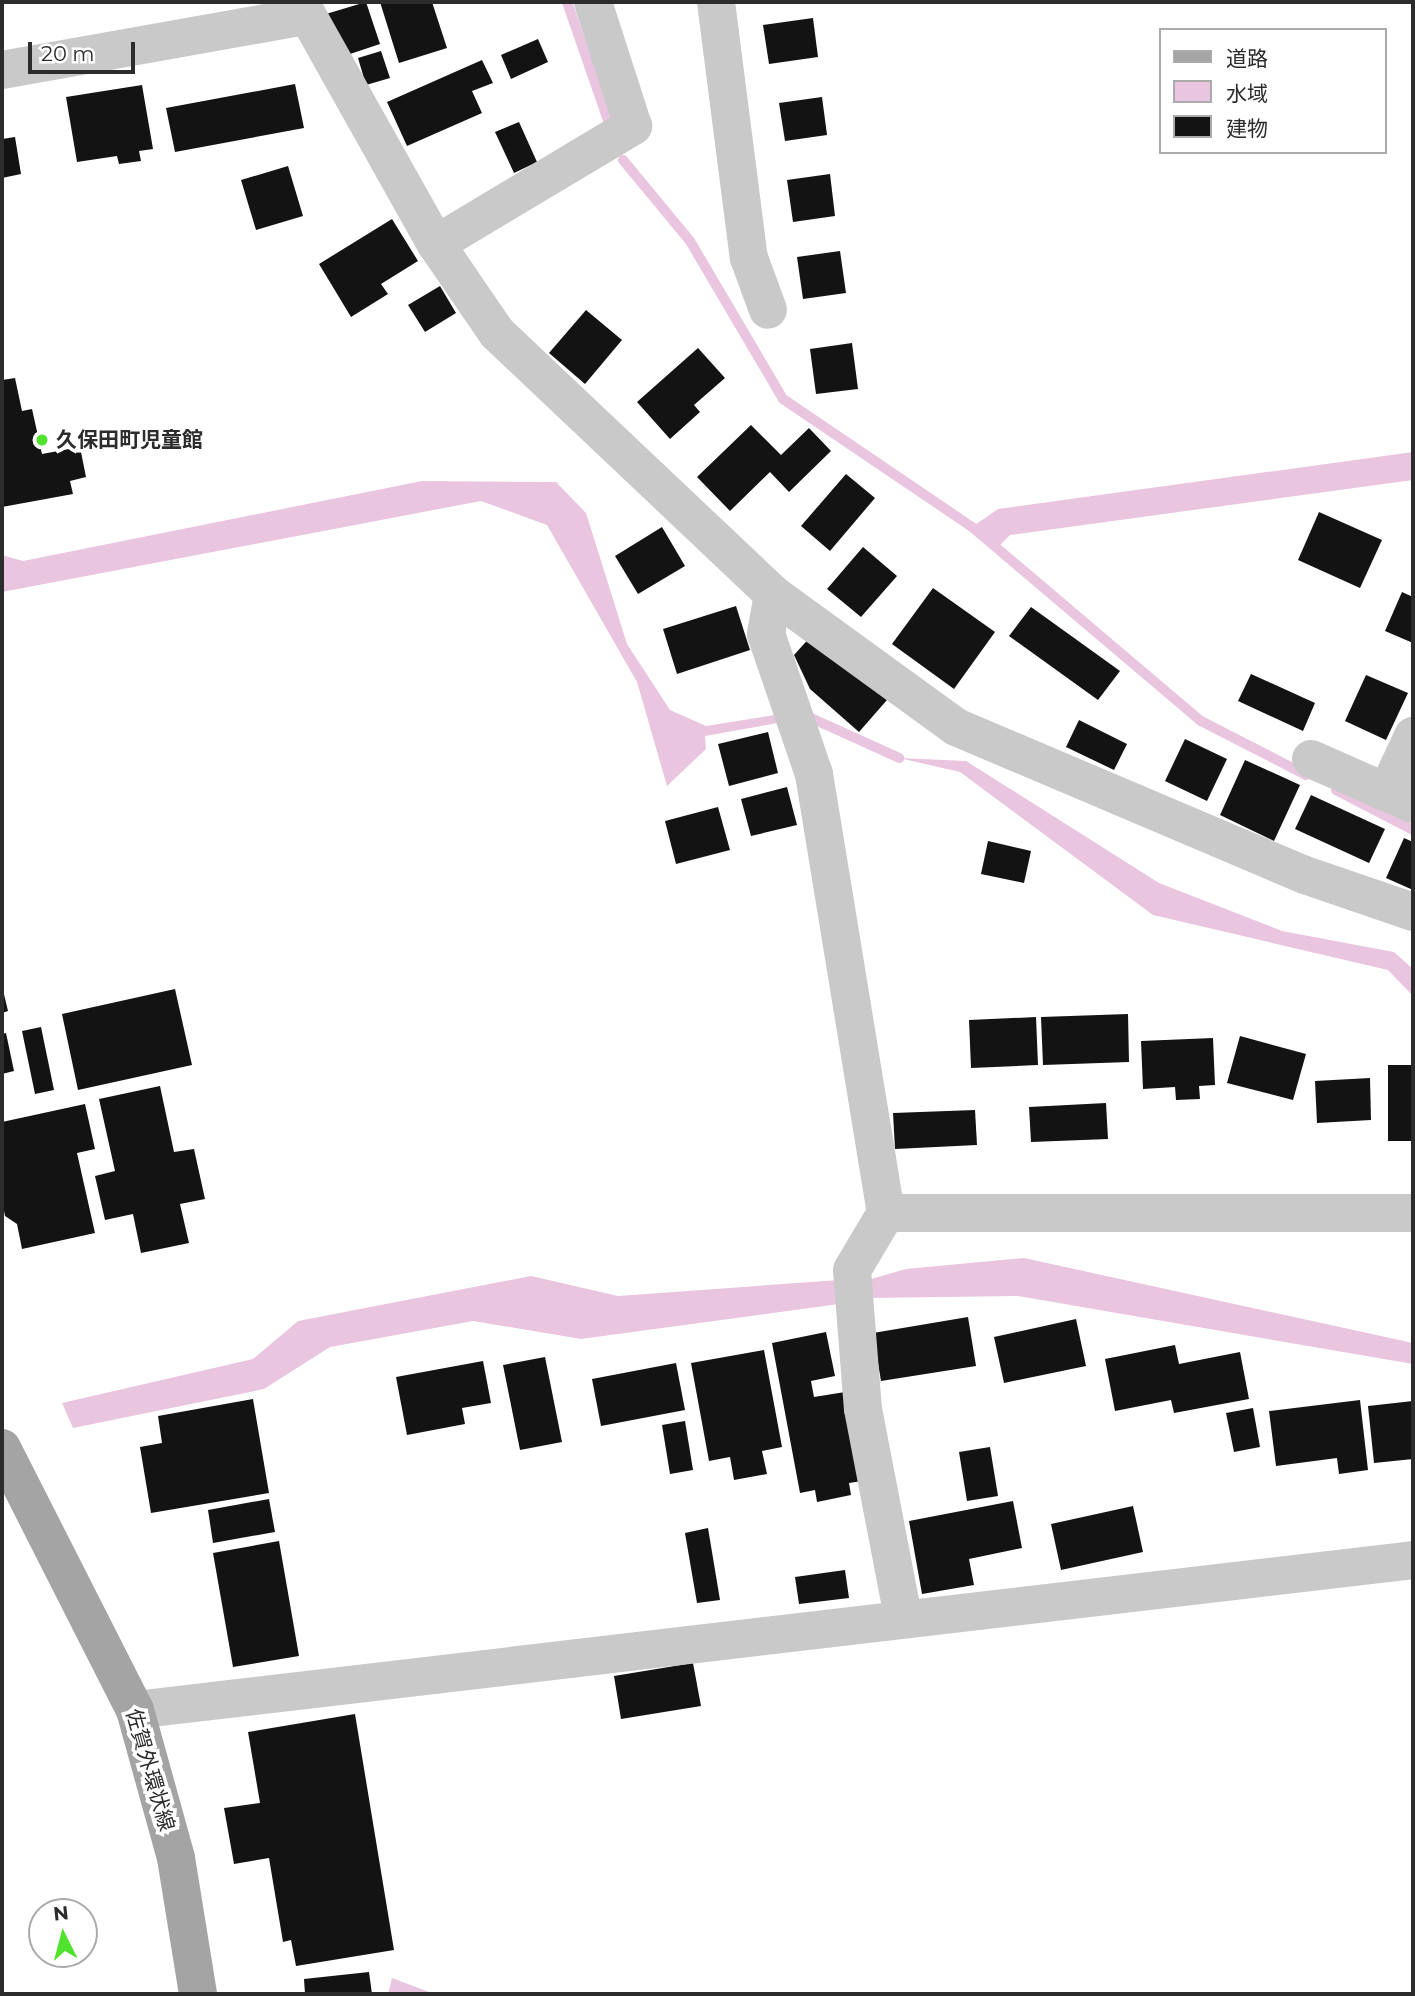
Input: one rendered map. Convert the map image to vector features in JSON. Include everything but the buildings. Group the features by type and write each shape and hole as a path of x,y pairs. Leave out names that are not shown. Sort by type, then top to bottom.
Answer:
{"main road":[{"name":"佐賀外環状線","path":"2,1448 135,1710 176,1858 198,1994"}],"street":[{"path":"436,244 633,126 593,2"},
{"path":"716,2 749,258 768,310"},
{"path":"2,70 303,9 436,244 497,333 774,594 957,727 1305,875 1413,912"},
{"path":"774,594 766,634 814,774 886,1213 852,1270 863,1409 903,1617"},
{"path":"1311,759 1400,798 1413,736"},
{"path":"886,1213 1413,1213"},
{"path":"135,1710 903,1617 1413,1560"}],"water":[{"path":"1413,452 1413,480 1010,535 996,549 972,527 998,509"},
{"path":"422,481 556,482 586,513 627,644 670,710 706,726 775,715 778,723 705,736 706,749 667,786 637,682 547,525 481,501 2,592 2,555 23,561"},
{"path":"899,758 966,761 1159,883 1282,931 1394,952 1413,969 1413,996 1388,970 1153,915 960,772"},
{"path":"1024,1258 1413,1343 1413,1364 1018,1296 867,1298 864,1281 906,1269"},
{"path":"531,1276 618,1296 839,1280 839,1304 581,1339 473,1321 330,1347 264,1389 73,1428 62,1403 253,1359 298,1321"},
{"path":"392,1978 429,1992 429,1994 388,1994"}],"waterway":[{"path":"567,2 609,123"},
{"path":"623,160 690,241 783,399 972,527 1201,721 1306,775"},
{"path":"811,718 899,758"},
{"path":"1336,790 1413,830"}],"place":[{"name":"久保田町児童館","path":"42,440"}]}
